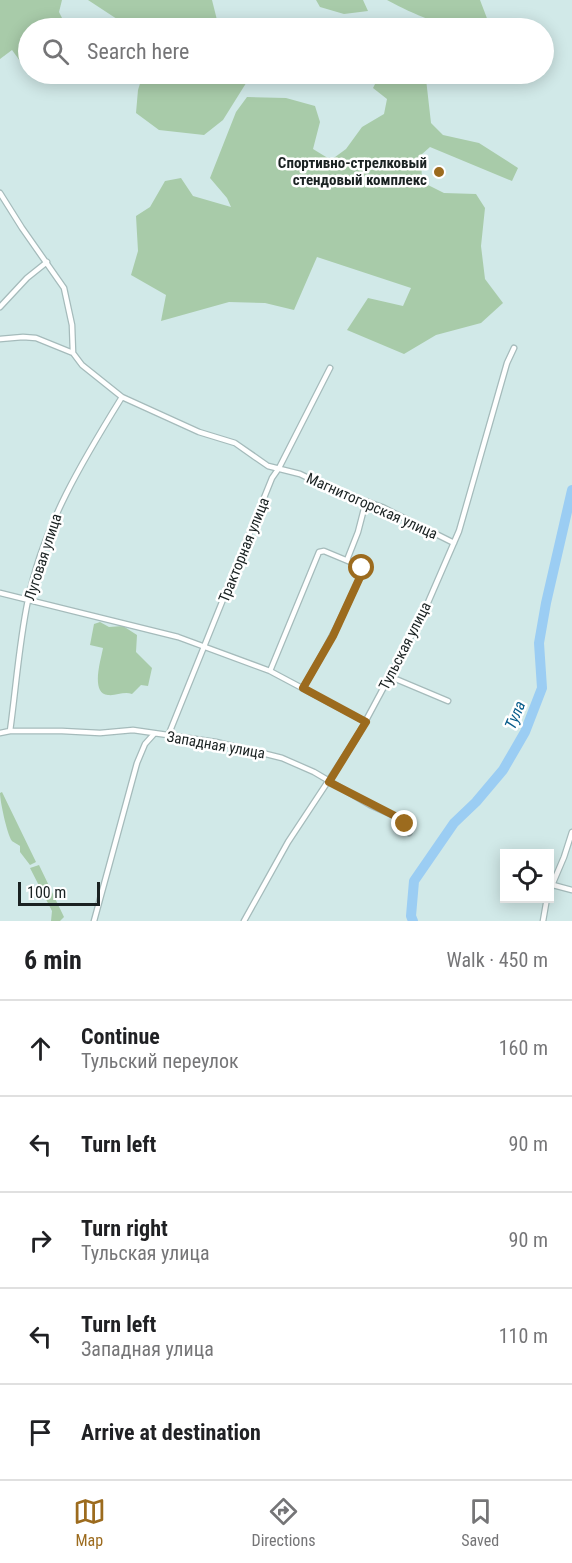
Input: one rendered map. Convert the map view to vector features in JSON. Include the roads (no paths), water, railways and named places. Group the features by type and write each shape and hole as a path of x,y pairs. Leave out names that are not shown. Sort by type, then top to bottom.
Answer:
{"street":[{"path":"0,193 64,288 72,325 73,353 36,338 0,339"},
{"path":"0,308 27,278 47,262"},
{"name":"Тульская улица","path":"244,921 288,842 366,722 423,614 466,509 507,363 514,348"},
{"name":"Магнитогорская улица","path":"73,353 82,365 122,397 199,432 235,443 268,466 300,474 329,488 382,507 454,543"},
{"name":"Тракторная улица","path":"168,736 272,478 330,368"},
{"name":"Луговая улица","path":"10,732 28,599 47,538 66,492 122,397"},
{"path":"347,560 358,532 366,501"},
{"path":"270,671 319,552 324,551 360,566 361,575 333,636 303,688"},
{"path":"0,593 205,646 270,671 366,722"},
{"path":"391,676 448,701"},
{"name":"Западная улица","path":"0,734 10,732 100,733 133,730 216,742 282,758 300,765 399,818 409,833"},
{"path":"94,921 137,763 145,744 154,734"},
{"path":"554,882 572,832"},
{"path":"554,885 572,890"},
{"path":"543,921 545,903"}],"waterway":[{"name":"Тула","path":"413,921 411,916 414,881 454,823 476,802 503,770 525,732 542,688 539,643 572,490"}],"place":[{"name":"Спортивно-стрелковый стендовый комплекс","path":"439,172"}]}
